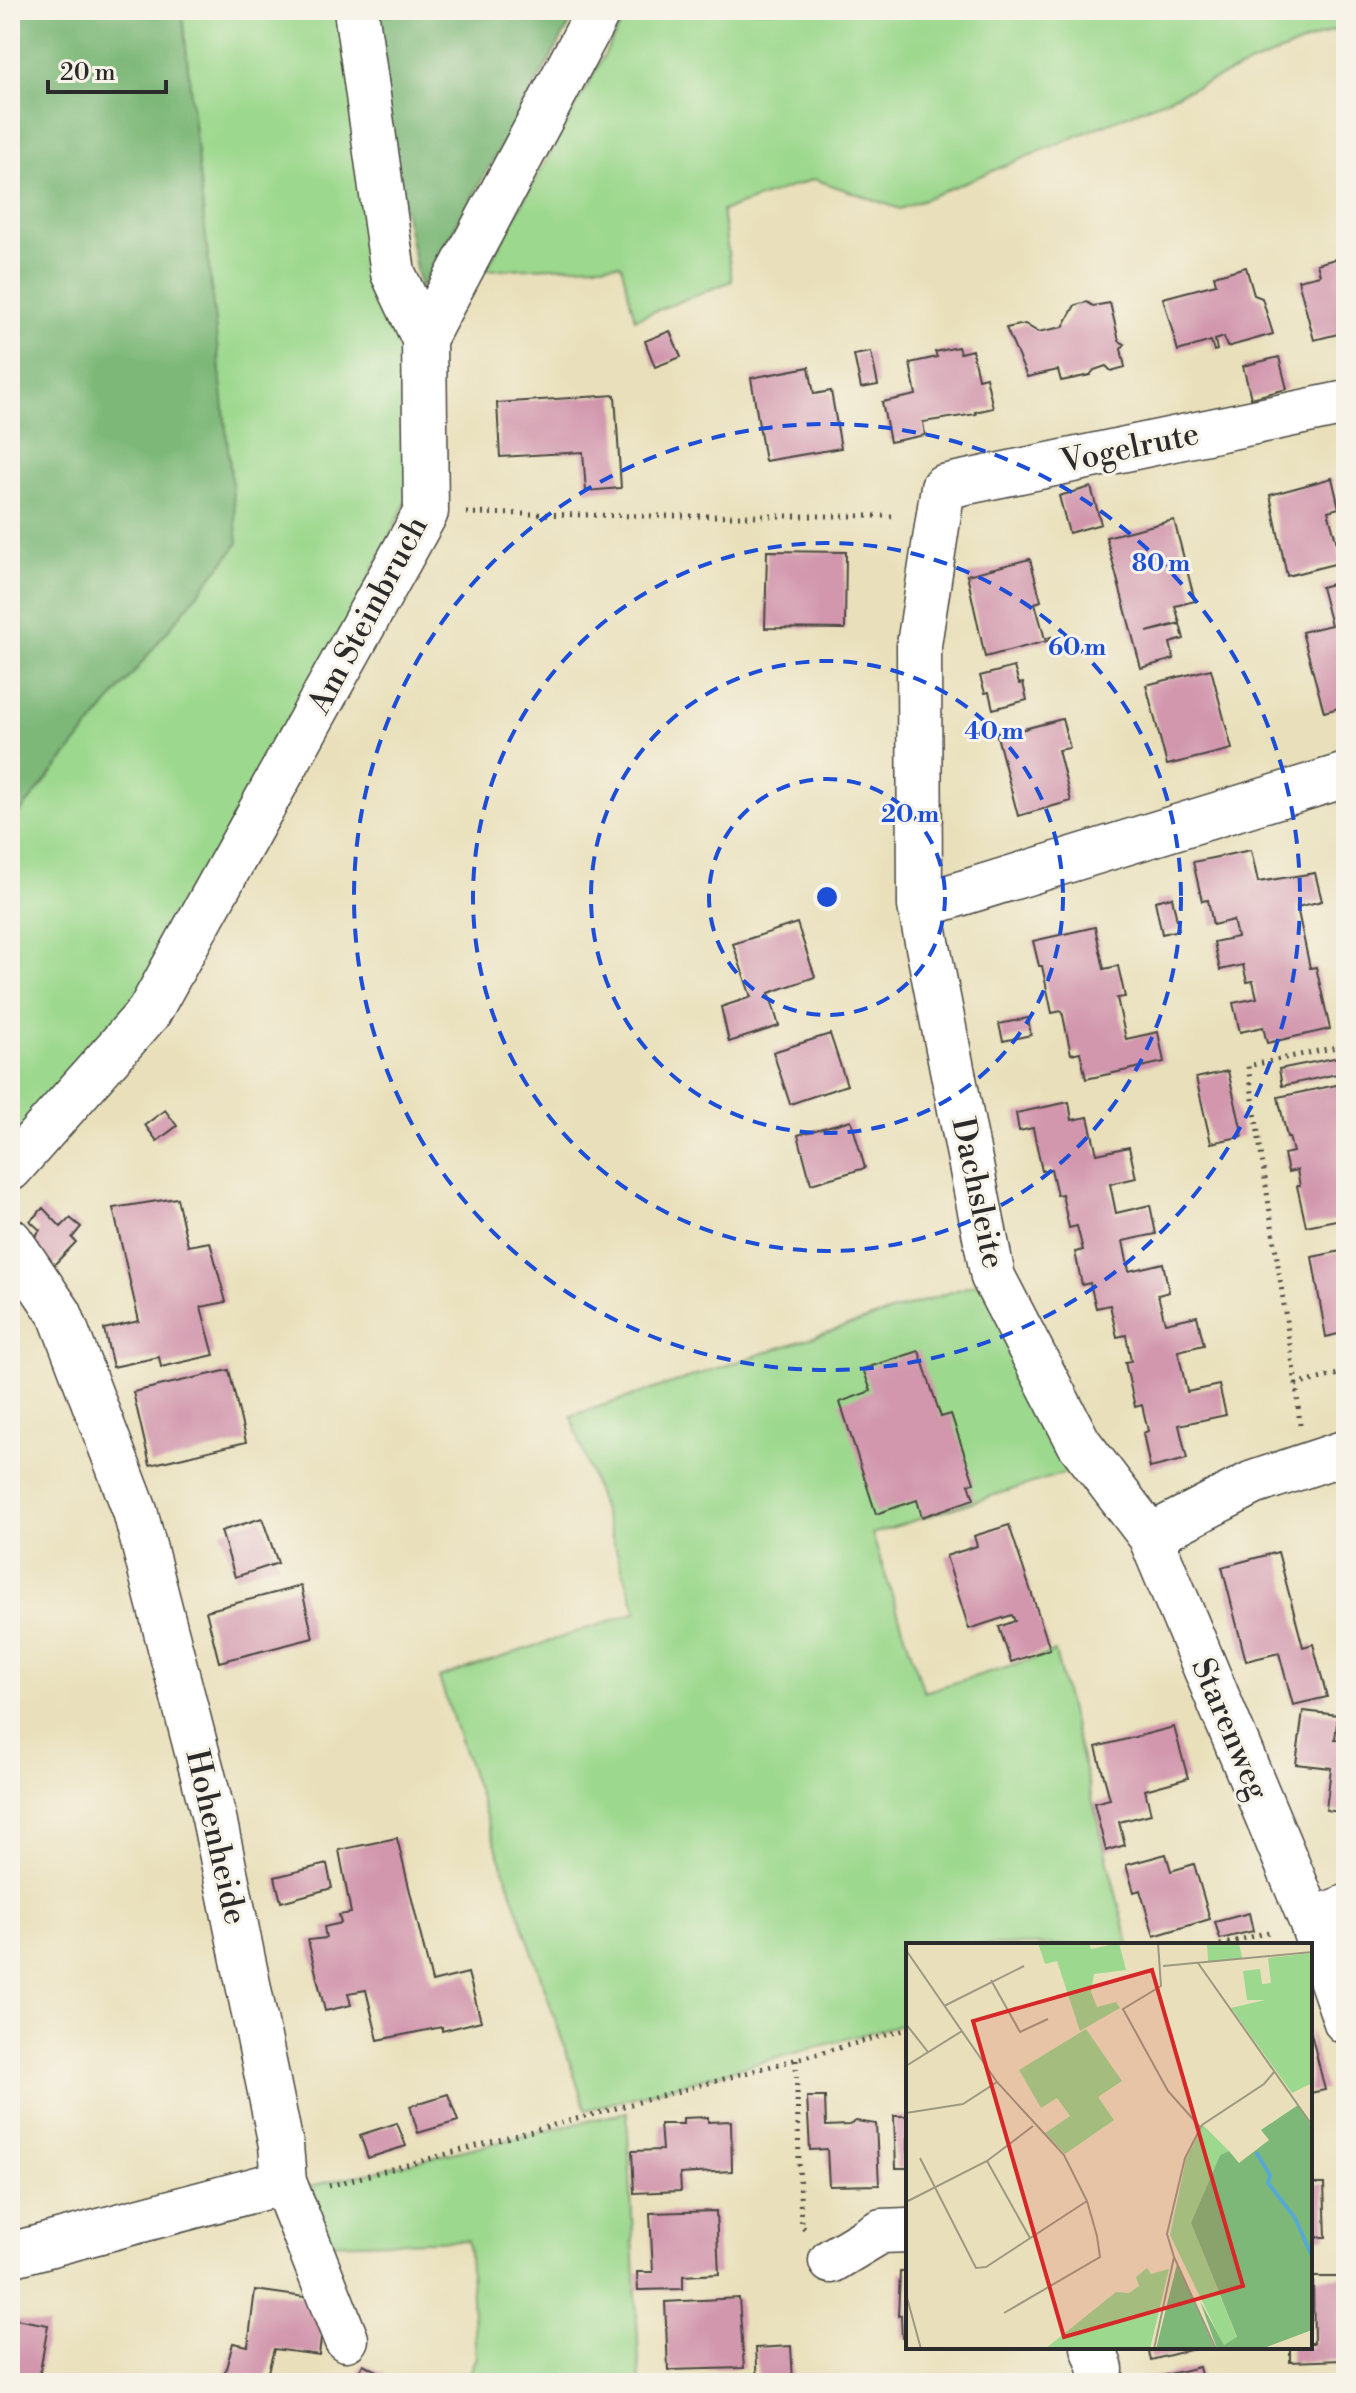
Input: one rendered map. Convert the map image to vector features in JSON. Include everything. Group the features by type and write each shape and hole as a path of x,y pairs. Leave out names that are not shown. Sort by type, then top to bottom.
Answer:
{"street":[{"path":"356,10 393,273 424,339"},
{"name":"Am Steinbruch","path":"10,1169 149,1012 426,512 424,339 599,10"},
{"name":"Vogelrute","path":"937,515 943,487 1346,403"},
{"name":"Dachsleite","path":"937,515 919,645 920,906 993,1277 1079,1443 1150,1536"},
{"path":"920,906 1346,775"},
{"name":"Hohenheide","path":"10,1240 60,1314 135,1511 214,1818 281,2145 284,2182 346,2339"},
{"path":"1150,1536 1253,1483 1346,1452"},
{"name":"Starenweg","path":"1150,1536 1328,1914 1346,2022"},
{"path":"10,2255 284,2182"},
{"path":"831,2261 881,2231 906,2230"},
{"path":"1094,2349 1101,2369 1100,2383"}],"path":[{"path":"426,512 644,516 937,515"},
{"path":"1305,1465 1296,1385 1248,1066 1346,1045"},
{"path":"1296,1385 1346,1372"},
{"path":"1227,1943 1328,1914"},
{"path":"284,2182 304,2193 906,2030"},
{"path":"796,2060 801,2225 831,2261"}],"green space":[{"path":"10,10 182,10 238,544 10,825"},
{"path":"182,10 344,10 376,268 407,363 407,499 284,756 146,1006 10,1159 10,825 238,544"},
{"path":"365,10 578,10 420,289"},
{"path":"629,10 1346,10 1346,25 900,209 814,179 722,211 732,281 635,319 621,264 486,270"},
{"path":"982,1282 1077,1469 872,1534 924,1692 1055,1652 1128,1943 906,1943 906,2023 586,2110 439,1678 637,1612 571,1416"},
{"path":"627,2112 640,2383 465,2383 476,2357 468,2240 322,2244 302,2188"}],"building":[{"path":"1346,256 1346,332 1314,340 1298,280 1320,275 1317,264"},
{"path":"1246,267 1254,295 1262,298 1273,334 1227,347 1224,337 1215,340 1217,350 1214,351 1211,341 1178,351 1163,298 1216,284 1214,276"},
{"path":"1087,302 1093,306 1110,303 1119,341 1125,344 1121,349 1125,367 1111,371 1106,366 1090,375 1061,381 1058,370 1027,377 1006,328 1025,324 1038,332 1063,327 1075,305"},
{"path":"670,331 681,357 655,367 645,341"},
{"path":"958,347 960,353 972,350 978,379 986,377 993,408 976,414 923,422 925,435 890,442 882,402 916,395 910,363 937,357 935,352"},
{"path":"871,352 878,385 861,388 854,355"},
{"path":"1279,357 1287,389 1251,398 1243,366"},
{"path":"809,367 814,394 831,391 841,448 765,461 751,378"},
{"path":"615,395 621,488 586,491 583,452 500,457 497,403"},
{"path":"1332,478 1339,508 1328,511 1342,562 1287,576 1270,495"},
{"path":"1091,487 1101,524 1069,533 1059,496"},
{"path":"1174,520 1195,601 1175,606 1180,623 1147,632 1180,624 1184,639 1170,643 1174,659 1141,668 1106,537"},
{"path":"767,551 846,552 845,629 765,628"},
{"path":"1030,559 1041,601 1035,603 1045,639 1051,637 1051,640 985,657 967,575"},
{"path":"1346,580 1346,706 1324,712 1302,632 1331,625 1321,587"},
{"path":"1014,667 1019,684 1023,683 1027,700 993,709 989,692 985,693 980,676"},
{"path":"1211,669 1232,749 1167,765 1146,685"},
{"path":"1062,719 1070,748 1058,750 1071,801 1018,816 997,736"},
{"path":"1251,850 1258,882 1315,873 1322,901 1297,907 1310,968 1316,967 1330,1029 1267,1043 1263,1027 1240,1032 1233,1003 1257,998 1253,981 1247,982 1243,965 1220,970 1214,942 1237,937 1233,920 1213,925 1208,900 1202,901 1193,862"},
{"path":"1172,897 1179,930 1162,934 1155,901"},
{"path":"797,923 815,977 769,993 779,1026 729,1042 721,1007 751,997 733,944"},
{"path":"1095,927 1104,969 1118,966 1125,997 1117,998 1126,1039 1158,1032 1164,1062 1086,1079 1080,1052 1071,1054 1062,1011 1052,1013 1033,941"},
{"path":"1028,1018 1031,1035 1003,1041 999,1024"},
{"path":"830,1034 847,1085 790,1104 773,1052"},
{"path":"1344,1056 1346,1072 1282,1086 1279,1069"},
{"path":"1228,1071 1243,1136 1211,1143 1196,1078"},
{"path":"1346,1083 1346,1218 1306,1226 1297,1186 1300,1186 1297,1170 1288,1172 1284,1154 1293,1152 1278,1097"},
{"path":"1069,1102 1072,1120 1088,1117 1097,1154 1129,1147 1136,1178 1110,1184 1116,1213 1150,1205 1156,1234 1123,1241 1129,1271 1163,1263 1169,1292 1158,1295 1165,1323 1197,1316 1204,1345 1178,1351 1187,1392 1219,1385 1226,1415 1179,1425 1187,1459 1150,1468 1143,1433 1148,1431 1142,1405 1135,1407 1125,1362 1131,1361 1126,1335 1117,1337 1110,1305 1096,1308 1090,1283 1082,1285 1075,1252 1083,1250 1077,1226 1069,1228 1062,1194 1057,1195 1051,1169 1042,1171 1033,1128 1019,1131 1016,1113"},
{"path":"165,1110 177,1126 157,1141 145,1125"},
{"path":"851,1120 865,1168 811,1184 798,1135"},
{"path":"177,1198 188,1246 210,1242 226,1302 201,1307 214,1355 161,1367 159,1357 113,1367 104,1329 139,1321 113,1208"},
{"path":"43,1208 61,1227 70,1218 81,1227 72,1238 76,1242 53,1266 30,1243 40,1230 30,1221"},
{"path":"1346,1250 1346,1332 1326,1337 1312,1257"},
{"path":"919,1351 941,1417 951,1414 974,1483 969,1484 974,1499 922,1517 917,1500 876,1514 840,1402 871,1391 863,1369"},
{"path":"229,1370 246,1442 150,1465 133,1392"},
{"path":"262,1518 278,1563 235,1577 221,1531"},
{"path":"1009,1525 1050,1649 1011,1662 999,1627 1015,1621 1012,1615 969,1629 946,1556 977,1546 974,1536"},
{"path":"1278,1552 1303,1647 1313,1644 1327,1697 1293,1705 1279,1653 1246,1661 1222,1567"},
{"path":"301,1586 313,1638 219,1662 206,1611"},
{"path":"1303,1711 1338,1715 1335,1739 1346,1741 1346,1813 1326,1810 1331,1768 1296,1764"},
{"path":"1174,1727 1188,1778 1145,1790 1151,1814 1119,1822 1125,1845 1106,1851 1094,1803 1110,1799 1096,1747"},
{"path":"397,1838 432,1982 468,1973 481,2021 442,2031 442,2027 378,2040 366,1990 348,1993 351,2005 325,2011 308,1940 326,1938 324,1927 341,1923 339,1915 351,1913 339,1850"},
{"path":"1166,1854 1171,1871 1194,1864 1210,1919 1154,1936 1140,1890 1134,1892 1126,1865"},
{"path":"327,1864 332,1888 281,1902 275,1877"},
{"path":"1249,1913 1253,1931 1220,1939 1215,1922"},
{"path":"1312,2037 1325,2090 1312,2093"},
{"path":"448,2094 458,2121 418,2133 410,2106"},
{"path":"807,2097 825,2097 826,2126 849,2125 856,2121 876,2124 879,2185 829,2186 827,2149 810,2150"},
{"path":"894,2116 906,2116 906,2168 896,2168"},
{"path":"708,2117 708,2122 731,2121 732,2171 680,2174 681,2191 634,2193 632,2151 662,2150 660,2124 683,2124 683,2118"},
{"path":"397,2123 406,2146 368,2158 360,2135"},
{"path":"1312,2184 1324,2184 1326,2237 1312,2237"},
{"path":"716,2211 719,2274 683,2276 683,2289 638,2290 637,2272 653,2272 650,2213"},
{"path":"900,2272 906,2272 906,2338 902,2338 901,2315 898,2316"},
{"path":"1313,2277 1346,2277 1343,2360 1290,2362 1290,2349 1312,2349"},
{"path":"255,2290 326,2300 319,2355 274,2349 265,2383 222,2383 233,2343 248,2346"},
{"path":"739,2298 744,2368 668,2370 665,2302"},
{"path":"10,2318 48,2325 38,2383 10,2379"},
{"path":"791,2346 793,2381 758,2383 756,2348"},
{"path":"1148,2349 1194,2349 1151,2360"},
{"path":"363,2364 402,2383 354,2383"},
{"path":"1199,2367 1203,2383 1144,2383 1144,2380"}]}
